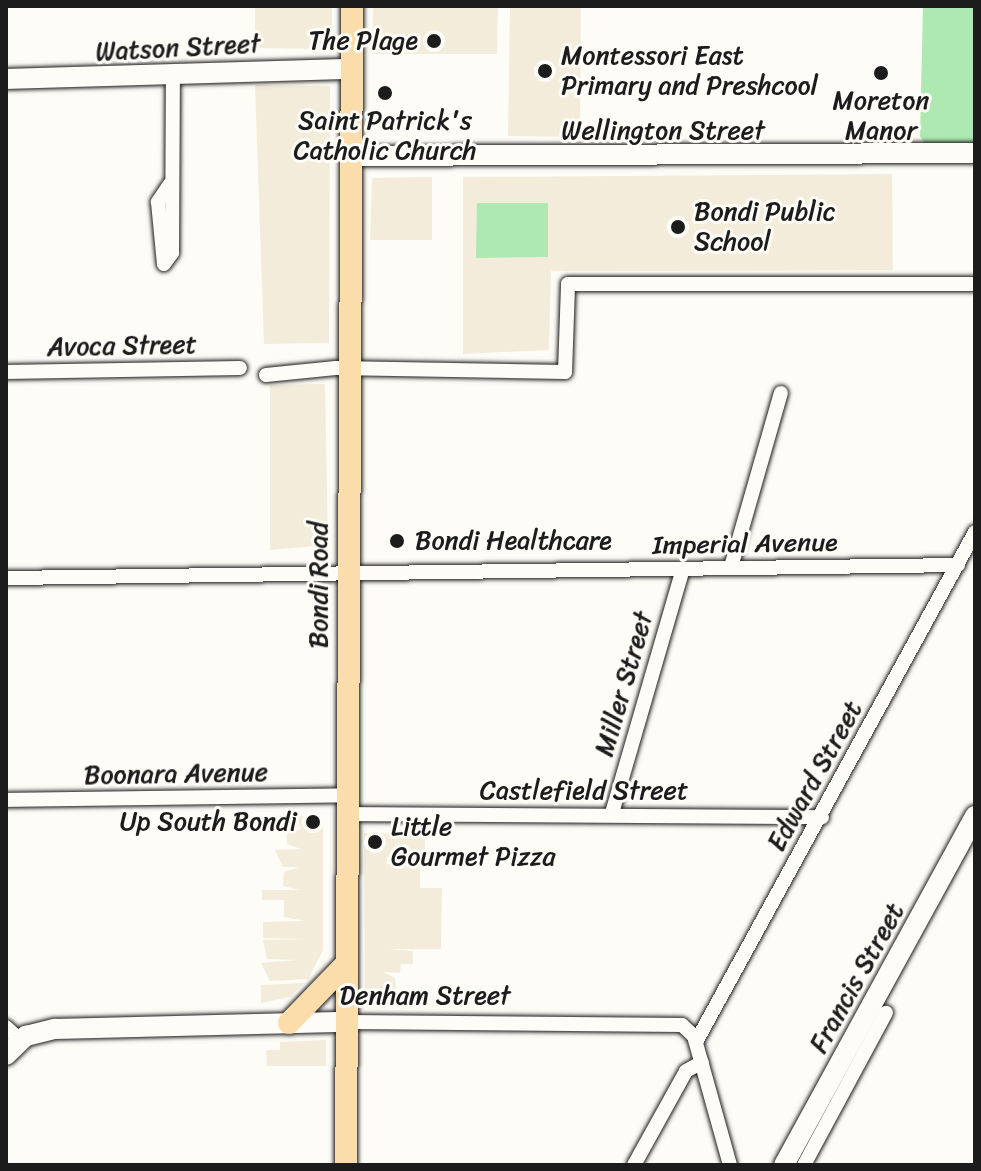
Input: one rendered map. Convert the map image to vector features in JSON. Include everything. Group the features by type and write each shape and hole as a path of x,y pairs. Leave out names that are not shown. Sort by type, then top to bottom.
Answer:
{"main road":[{"name":"Bondi Road","path":"346,1165 352,6"},
{"path":"289,1023 347,963"}],"street":[{"name":"Watson Street","path":"6,79 352,69"},
{"path":"170,184 173,74"},
{"name":"Wellington Street","path":"351,156 975,153"},
{"path":"266,375 350,371 565,372 568,284 975,284"},
{"name":"Avoca Street","path":"6,372 240,368"},
{"path":"731,567 781,393"},
{"name":"Edward Street","path":"696,1042 822,817 975,532"},
{"name":"Imperial Avenue","path":"6,578 958,565"},
{"name":"Miller Street","path":"612,813 683,569"},
{"name":"Boonara Avenue","path":"6,800 346,804"},
{"name":"Castlefield Street","path":"346,804 822,817"},
{"name":"Francis Street","path":"784,1165 975,816"},
{"name":"Francis Street","path":"804,1165 886,1013"},
{"name":"Denham Street","path":"11,1041 55,1029 347,1022 670,1022 690,1030 696,1042"},
{"path":"696,1042 730,1165"},
{"path":"634,1165 686,1071 702,1062"}],"shaded area":[{"path":"255,6 332,6 332,49 255,48"},
{"name":"The Plage","path":"373,6 498,6 497,54 372,54"},
{"name":"Montessori East Primary and Preshcool","path":"510,6 581,6 580,137 508,136"},
{"path":"255,85 330,86 329,343 264,344"},
{"name":"Bondi Public School","path":"892,174 893,270 551,271 549,350 463,354 463,177"},
{"path":"432,177 432,240 370,240 372,178"},
{"path":"325,384 328,545 270,550 270,385"},
{"path":"297,816 323,816 323,950 308,979 270,981 261,963 297,960 267,959 263,940 306,939 263,938 263,922 305,921 284,917 284,900 262,900 262,890 300,890 283,886 284,872 299,867 283,867 275,850 301,849 287,844 287,829 301,830"},
{"path":"364,833 425,834 425,857 387,857 386,864 420,865 420,888 442,888 441,949 388,949 413,951 413,964 401,964 400,973 383,972 395,978 398,1002 365,999"},
{"path":"304,983 290,997 261,1003 261,985"},
{"path":"326,1040 326,1066 267,1066 266,1050 280,1050 280,1042"}],"green space":[{"path":"923,6 975,6 975,153 931,155 920,136"},
{"path":"477,203 548,203 548,257 476,258"}],"place":[{"name":"The Plage","path":"434,41"},
{"name":"Montessori East Primary and Preshcool","path":"545,71"},
{"name":"Moreton Manor","path":"881,73"},
{"name":"Saint Patrick's Catholic Church","path":"385,93"},
{"name":"Bondi Public School","path":"678,227"},
{"name":"Bondi Healthcare","path":"397,541"},
{"name":"Up South Bondi","path":"313,822"},
{"name":"Little Gourmet Pizza","path":"375,842"}]}
